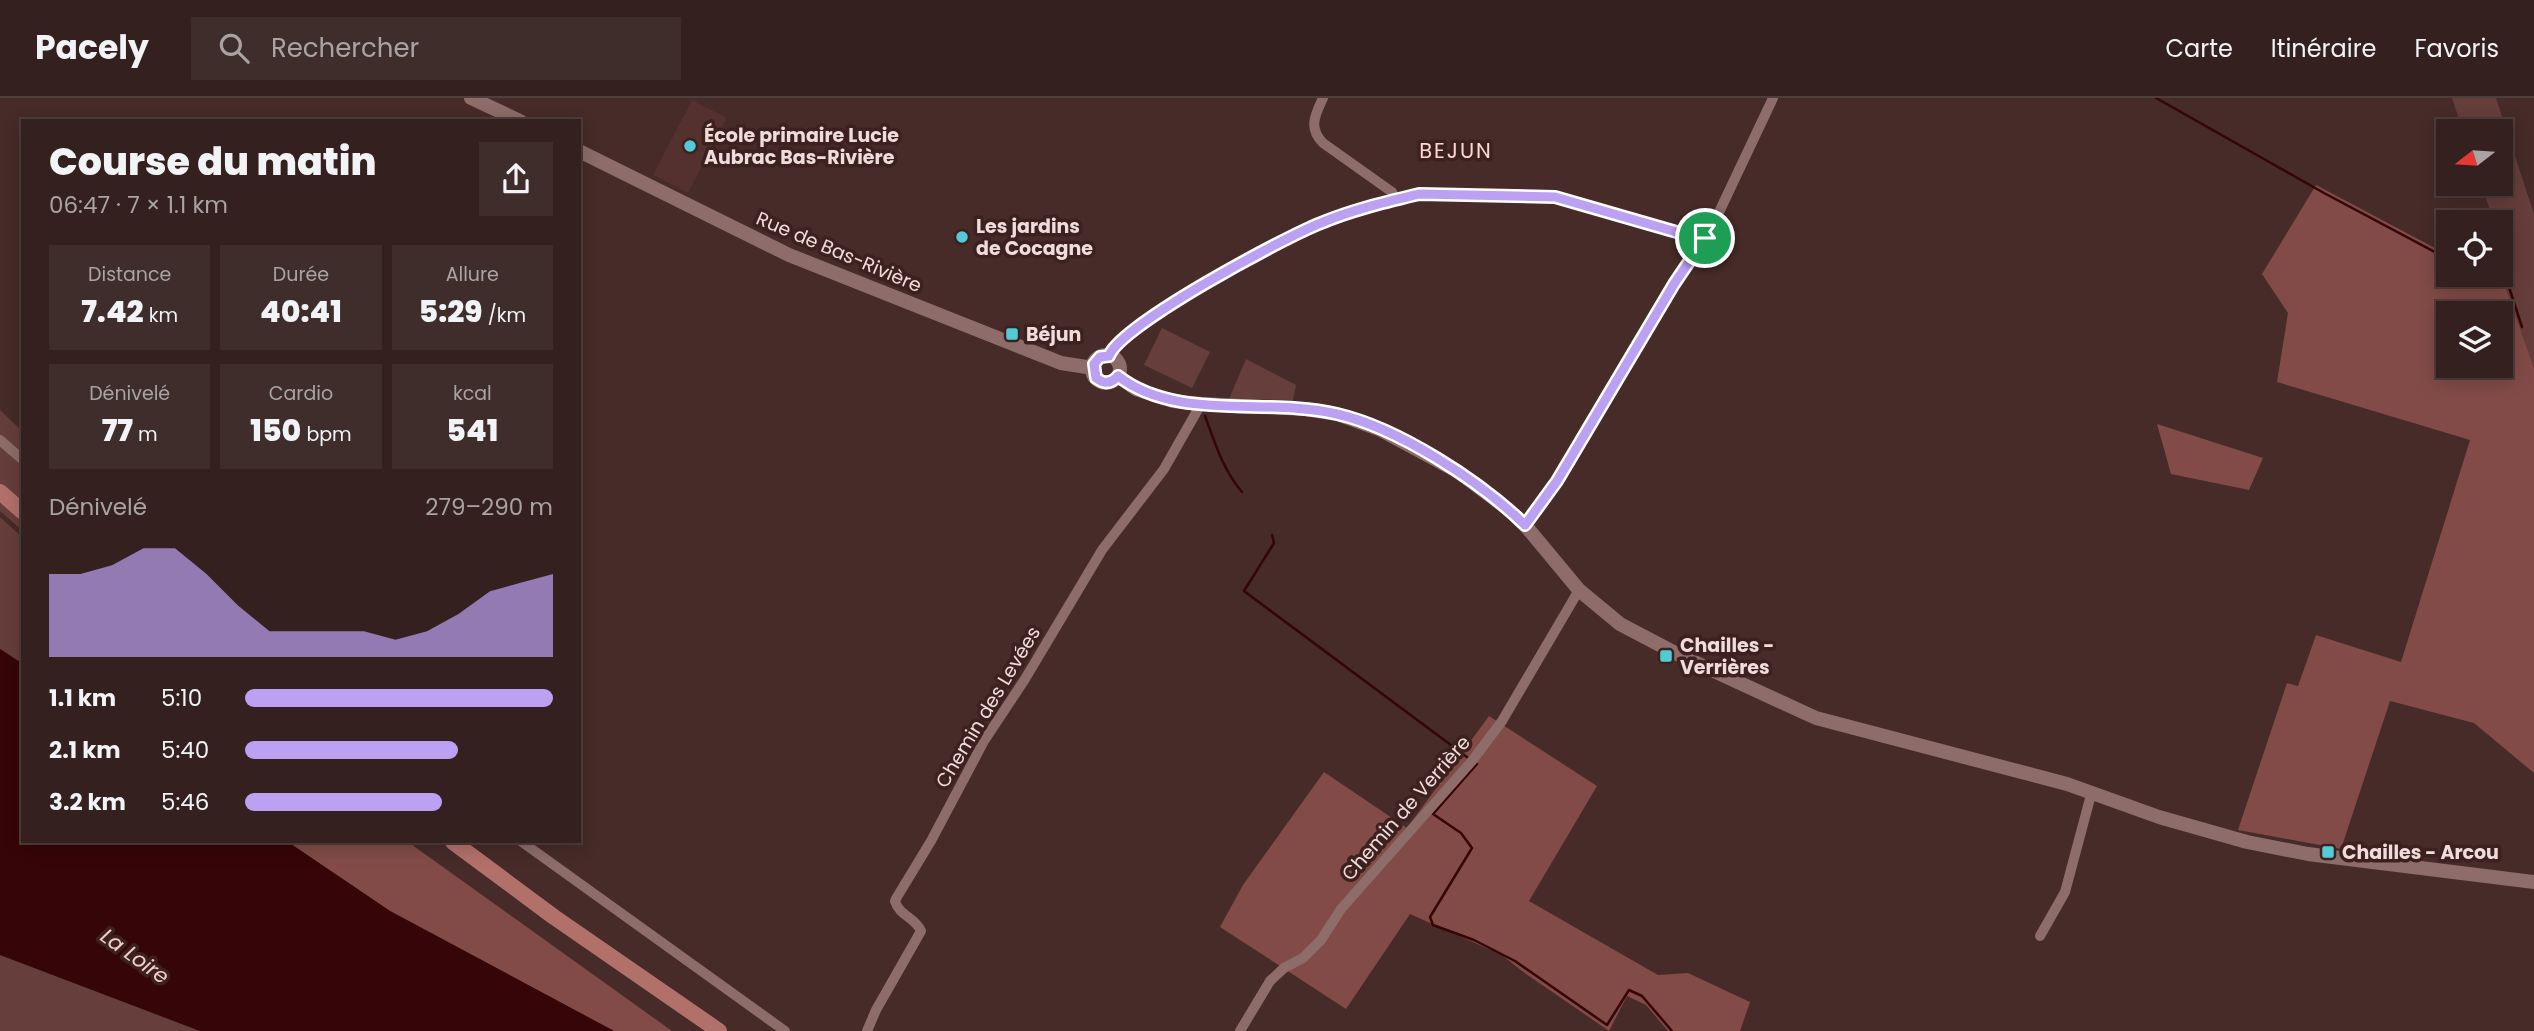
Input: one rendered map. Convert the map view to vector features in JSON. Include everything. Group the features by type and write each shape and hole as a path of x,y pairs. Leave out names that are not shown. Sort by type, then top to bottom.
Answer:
{"main road":[{"path":"0,492 21,510"},
{"path":"454,843 554,917 719,1031"}],"street":[{"path":"471,98 511,119"},
{"path":"1323,98 1313,123 1315,135 1392,192 1396,200"},
{"path":"1525,525 1557,481 1674,284 1705,238 1773,98"},
{"name":"Rue de Bas-Rivière","path":"581,152 789,255 1061,363 1093,368"},
{"path":"1109,356 1118,342 1132,331 1236,266 1321,223 1419,194 1555,197 1705,238"},
{"path":"1109,356 1118,363 1118,376 1105,383 1096,378 1093,368 1100,357 1109,356"},
{"path":"1118,376 1148,394 1173,401 1279,406 1337,414 1381,430 1426,453 1486,491 1525,525 1579,590 1620,624 1677,654 1816,718 2092,792 2159,817 2277,849 2534,882"},
{"name":"Chemin des Levées","path":"867,1031 876,1010 920,936 921,931 916,922 900,913 897,908 897,897 931,841 984,741 1102,550 1164,469 1201,404"},
{"path":"0,440 21,458"},
{"name":"Chemin de Verrière","path":"1240,1031 1270,981 1284,968 1303,958 1321,940 1341,909 1472,761 1502,721 1579,590"},
{"path":"2040,936 2065,892 2092,792"},
{"path":"523,843 785,1031"}],"shaded area":[{"path":"2452,98 2496,98 2503,119 2459,119"},
{"name":"École primaire Lucie Aubrac Bas-Rivière","path":"692,100 727,118 688,193 653,175"},
{"path":"2513,150 2534,214 2534,368 2513,308 2513,301 2510,301 2505,287 2513,287 2515,284 2513,210 2490,210 2485,196 2513,196"},
{"path":"2316,185 2436,249 2436,287 2505,287 2510,301 2436,301 2436,378 2513,378 2513,308 2534,368 2534,773 2474,723 2390,701 2341,849 2238,830 2287,683 2298,686 2316,635 2401,662 2470,440 2277,382 2288,313 2262,274"},
{"path":"1162,328 1210,352 1192,388 1144,365"},
{"path":"1246,359 1296,385 1293,400 1229,399"},
{"path":"0,410 21,430 21,454 0,437"},
{"path":"2157,424 2263,458 2249,490 2171,474"},
{"path":"0,444 21,462 21,503 0,485"},
{"path":"0,497 21,515 21,529 0,511"},
{"path":"0,517 21,536 21,663 0,649"},
{"path":"1489,716 1597,786 1529,901 1658,975 1688,973 1750,1002 1740,1031 1668,1031 1646,1005 1627,996 1609,1031 1502,955 1410,914 1346,1009 1220,927 1243,885 1324,772 1407,828"},
{"path":"289,843 409,843 672,1031 614,1031 390,911"},
{"path":"0,955 8,956 200,1031 0,1031"}],"water":[{"name":"La Loire","path":"0,649 21,663 21,843 289,843 390,911 614,1031 200,1031 0,955"}],"waterway":[{"path":"2156,98 2436,253"},
{"path":"2509,287 2522,327"},
{"path":"1205,416 1225,465 1242,492"},
{"path":"1272,535 1274,543 1244,591 1467,757"},
{"path":"1477,764 1433,814 1461,833 1472,848 1430,917 1433,925 1474,940 1515,961 1607,1025 1629,990 1642,996 1672,1031"}],"place":[{"name":"École primaire Lucie Aubrac Bas-Rivière","path":"690,146"},
{"name":"Les jardins de Cocagne","path":"962,237"},
{"name":"Béjun","path":"1012,334"},
{"name":"Chailles - Verrières","path":"1666,656"},
{"name":"Chailles - Arcou","path":"2328,852"}],"district":[{"name":"BEJUN","path":"1456,150"}],"route":[{"path":"1419,194 1555,197 1705,238 1674,284 1581,444 1525,525 1486,491 1457,471 1381,430 1358,421 1337,414 1279,406 1173,401 1136,389 1118,376 1105,383 1093,373 1096,360 1109,356 1118,342 1132,331 1181,299 1283,240 1347,214 1419,194"}]}
